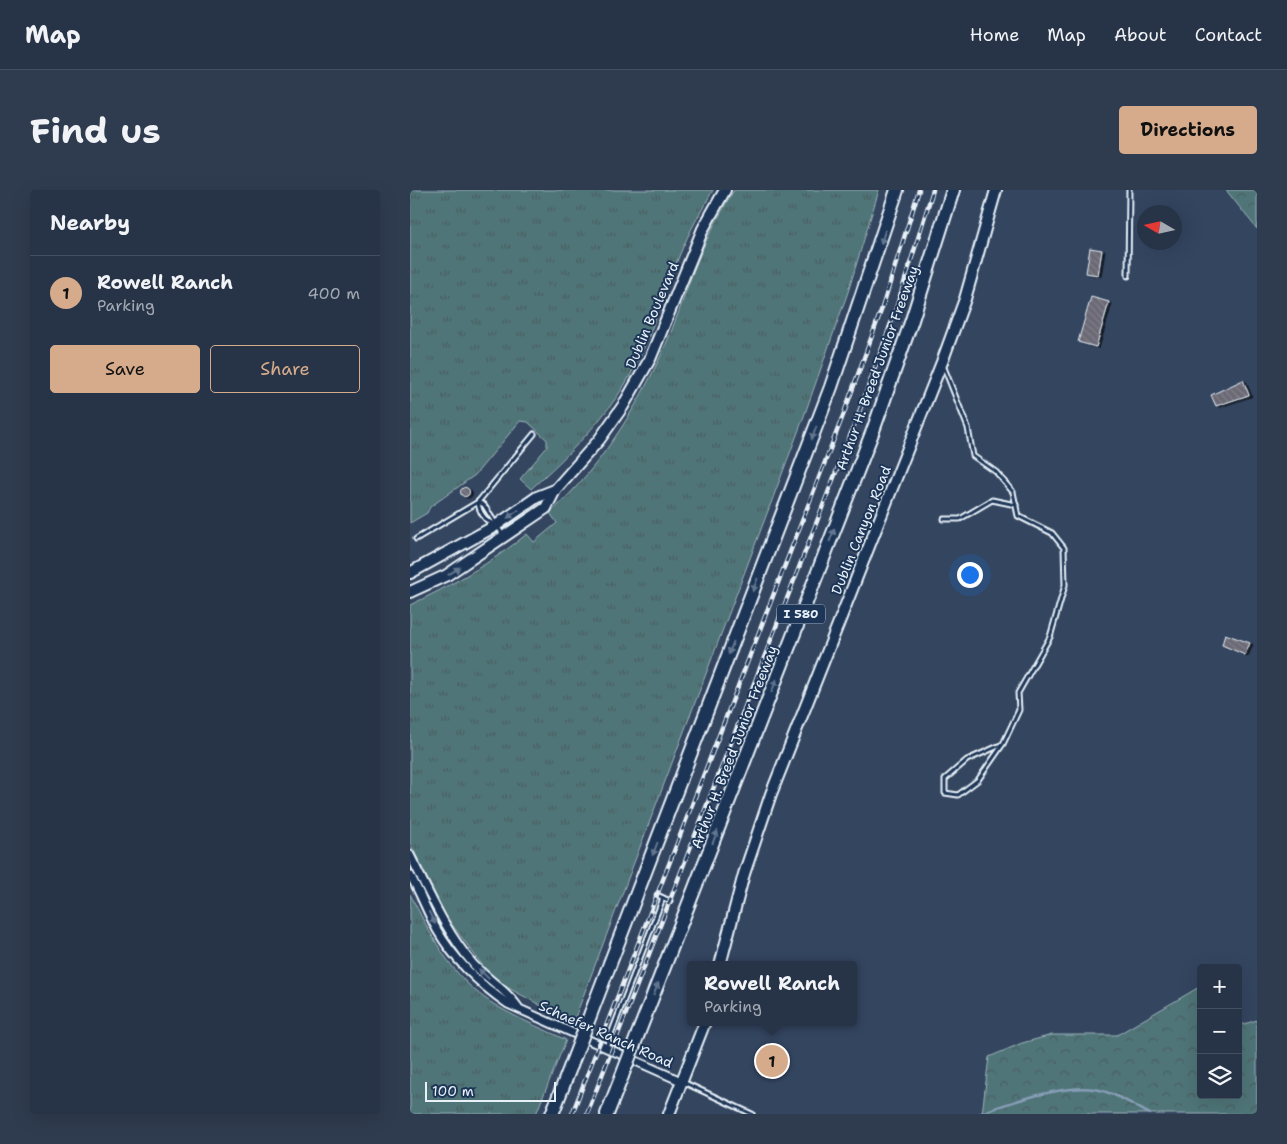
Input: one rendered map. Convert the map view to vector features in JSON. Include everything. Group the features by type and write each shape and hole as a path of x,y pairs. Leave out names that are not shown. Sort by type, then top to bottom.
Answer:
{"highway":[{"path":"552,1114 831,388 897,190"},
{"name":"Arthur H. Breed Junior Freeway","path":"607,1114 874,428 915,311 953,190"}],"main road":[{"name":"Dublin Boulevard","path":"410,592 447,575 546,508 555,490 603,435 637,383 662,332 703,229 725,190"},
{"name":"Dublin Canyon Road","path":"721,961 744,874 770,794 942,362 968,290 996,190"},
{"name":"Dublin Boulevard","path":"410,573 497,525 536,497 555,490"},
{"path":"669,1114 704,1026"}],"street":[{"name":"Schaefer Ranch Road","path":"410,855 456,942 475,966 512,998 518,1008"},
{"name":"Schaefer Ranch Road","path":"410,875 451,952 487,990 508,1004 683,1082"}],"lane":[{"path":"1128,276 1129,190"},
{"path":"942,362 968,428 973,456 996,472 1013,492 1018,516 1052,533 1064,548 1065,585 1050,637 1018,693 1019,710 1003,744 978,780 958,795 945,793 945,779 952,772 967,760 1003,744"},
{"path":"416,539 478,502 534,434"},
{"path":"944,519 960,519 992,500 1016,505"},
{"path":"478,502 479,510 488,522 497,525"},
{"path":"478,502 484,505 505,537"},
{"path":"657,895 670,900"},
{"path":"606,1048 663,898"},
{"path":"683,1082 752,1114"}],"green space":[{"path":"410,190 713,190 684,246 645,345 631,374 610,406 586,436 531,489 520,479 547,447 547,440 528,422 520,421 475,475 430,507 427,513 410,523"},
{"path":"734,190 879,190 848,292 803,419 573,1023 503,985 483,966 447,918 410,843 410,605 471,573 527,534 534,542 557,523 550,513 587,474 635,406 671,332 706,242"},
{"path":"1226,190 1257,190 1257,229"},
{"path":"410,894 425,923 451,965 473,989 505,1011 566,1040 536,1114 410,1114"},
{"path":"1197,988 1197,1099 1242,1099 1242,1025 1257,1020 1257,1114 982,1114 989,1057 1022,1043 1052,1035 1117,1035"}],"building":[{"path":"1090,248 1102,250 1098,275 1086,273"},
{"path":"1091,297 1109,302 1096,347 1078,342"},
{"path":"1243,380 1249,395 1216,406 1211,395"},
{"path":"465,488 469,492 465,496 461,492"},
{"path":"1225,634 1250,643 1245,655 1222,645"}],"waterway":[{"path":"979,1114 1036,1096 1082,1088 1109,1093 1150,1114"}],"railway":[{"path":"572,1114 844,413 882,308 919,190"},
{"path":"587,1114 857,418 895,312 933,190"}],"place":[{"name":"Rowell Ranch","path":"772,1061"}]}
